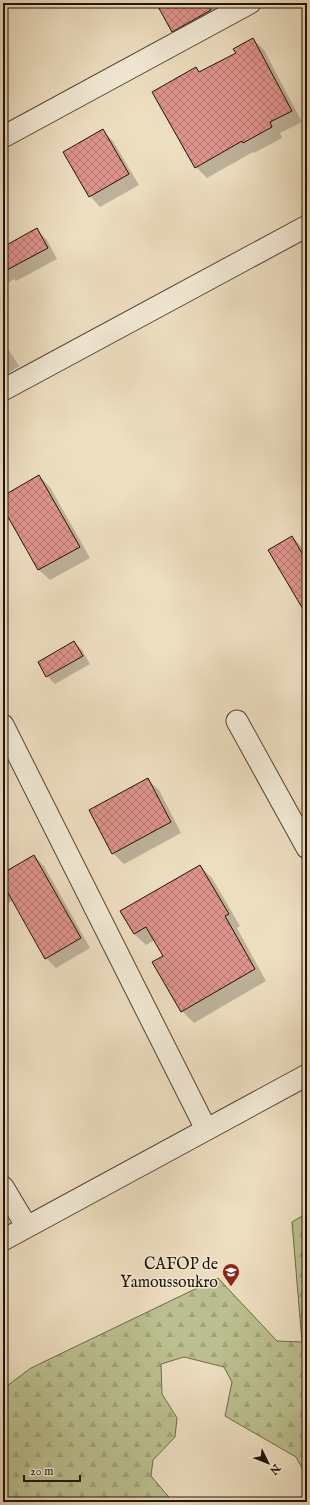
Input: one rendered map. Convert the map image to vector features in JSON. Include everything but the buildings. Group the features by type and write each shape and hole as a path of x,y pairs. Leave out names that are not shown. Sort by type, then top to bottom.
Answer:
{"street":[{"path":"3,138 250,3"},
{"path":"3,390 307,226"},
{"path":"237,721 307,848"},
{"path":"3,725 206,1129"},
{"path":"3,1240 307,1075"},
{"path":"3,1187 27,1227"}],"green space":[{"name":"CAFOP de Yamoussoukro","path":"307,1213 307,1477 296,1457 225,1416 232,1382 224,1367 184,1357 161,1364 162,1394 177,1418 175,1437 153,1460 151,1476 173,1502 3,1502 3,1389 31,1368 218,1278 277,1341 302,1342 292,1222"}],"place":[{"name":"CAFOP de Yamoussoukro","path":"231,1287"}]}
